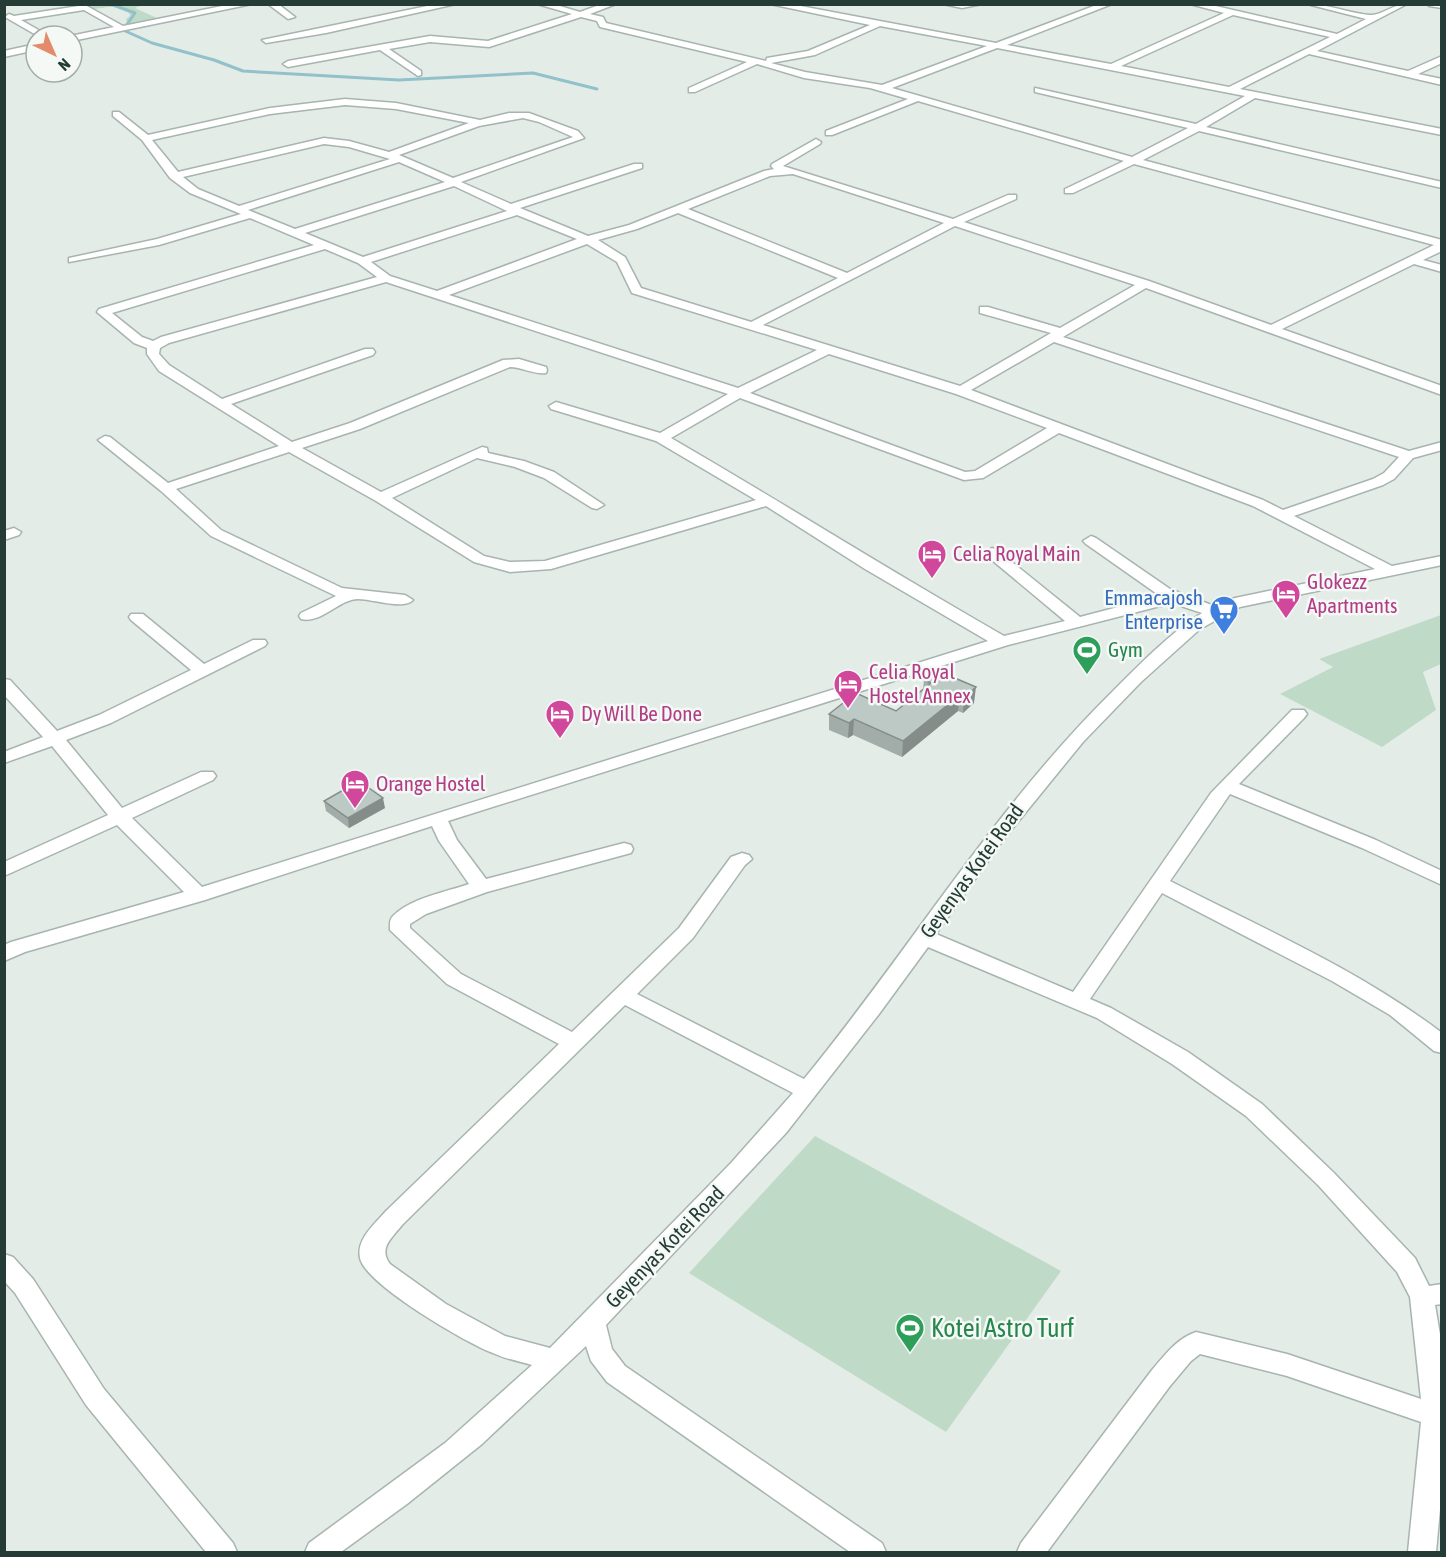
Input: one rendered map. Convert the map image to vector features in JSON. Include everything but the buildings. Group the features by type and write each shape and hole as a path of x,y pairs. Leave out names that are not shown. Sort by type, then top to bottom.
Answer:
{"street":[{"path":"211,4 219,9"},
{"path":"84,36 248,4"},
{"path":"272,4 291,17"},
{"path":"266,40 452,4"},
{"path":"541,4 600,19 603,25 753,60 804,75 883,88 1135,161 1442,245"},
{"path":"288,64 442,38 475,48 612,4"},
{"path":"774,4 1442,132"},
{"path":"947,4 962,6 978,4"},
{"path":"883,88 1108,4"},
{"path":"1194,4 1336,36"},
{"path":"1311,4 1372,18"},
{"path":"1231,90 1403,4"},
{"path":"1432,4 1442,6"},
{"path":"8,17 85,7 120,28"},
{"path":"1070,7 1088,11"},
{"path":"1112,67 1231,13"},
{"path":"8,17 24,25"},
{"path":"692,90 753,60 795,58 878,24"},
{"path":"382,48 418,73"},
{"path":"4,54 24,50"},
{"path":"1307,51 1442,82"},
{"path":"1410,74 1442,59"},
{"path":"1038,90 1442,185"},
{"path":"1069,191 1199,128 1254,95"},
{"path":"829,133 918,98"},
{"path":"146,138 294,107 347,102 382,105 481,123"},
{"path":"116,114 146,138 150,148 162,159 174,176 194,191 362,261 386,278 739,393 964,476 978,475 1057,428"},
{"path":"73,260 159,242 245,212 288,192 395,157 481,123 507,117 532,116 575,133 579,138 294,233"},
{"path":"174,176 324,141 340,142 395,157 618,256 628,266 630,281 636,290 961,392 1258,503 1390,571"},
{"path":"782,170 776,166 816,142"},
{"path":"362,261 638,166"},
{"path":"437,295 586,240 609,236 768,173 782,170 810,174 953,223 1146,284 1275,328 1442,391"},
{"path":"750,327 953,223 1012,196"},
{"path":"679,209 849,278"},
{"path":"1275,328 1442,245"},
{"path":"324,246 103,312 138,340 154,346 165,340 386,278"},
{"path":"1413,260 1442,269"},
{"path":"961,392 1146,284"},
{"path":"984,310 1408,455"},
{"path":"154,346 153,354 164,368 219,404 381,498 479,559 510,567 546,566 768,501"},
{"path":"661,438 739,393 827,351"},
{"path":"219,404 369,352"},
{"path":"166,488 355,426 508,363 519,363 541,370"},
{"path":"556,406 661,438 768,501 870,566 1002,642"},
{"path":"105,441 166,488 216,533 280,562 330,589 351,595 405,600"},
{"path":"1283,515 1378,482 1389,476 1408,455 1442,446"},
{"path":"381,498 479,452 549,475 597,505"},
{"path":"1091,541 1172,598 1195,608 1214,610"},
{"path":"992,553 1078,623"},
{"name":"Geyenyas Kotei Road","path":"319,1552 471,1438 593,1323 737,1172 807,1090 1048,769 1116,696 1177,638 1214,610 1252,599 1442,560"},
{"path":"307,616 351,595"},
{"path":"4,954 18,947 198,896 437,818 1002,642 1172,598"},
{"path":"137,617 203,671"},
{"path":"4,758 56,740 105,719 259,644"},
{"path":"4,684 56,740 120,818 198,896"},
{"path":"1077,1002 1217,797 1298,714"},
{"path":"4,870 207,776"},
{"path":"1227,786 1369,844 1442,879"},
{"path":"437,818 448,841 481,886"},
{"path":"573,1042 454,979 400,930 400,921 407,915 481,886 624,849"},
{"path":"555,1360 499,1345 437,1311 381,1271 372,1258 373,1243 394,1218 686,933 738,861 742,859"},
{"path":"1157,882 1348,981 1397,1010 1442,1045"},
{"path":"924,937 1129,1026 1254,1110 1326,1179 1432,1296 1435,1415 1422,1552"},
{"path":"622,995 807,1090"},
{"path":"4,1264 24,1286 95,1397 223,1552"},
{"path":"593,1323 600,1353 616,1374 872,1552"},
{"path":"1031,1552 1161,1378 1182,1353 1196,1343 1277,1363 1435,1415"}],"green space":[{"path":"76,5 142,5 135,8 159,19 128,25 126,19 130,16 129,13 115,6 95,9"},
{"path":"1441,615 1441,664 1423,672 1436,710 1382,747 1280,694 1333,667 1319,659"},
{"name":"Kotei Astro Turf","path":"815,1136 1061,1271 946,1432 689,1273"}],"waterway":[{"path":"100,4 113,5 135,13 123,30 152,43 214,60 243,71 399,80 533,73 597,89"}],"place":[{"name":"Celia Royal Main","path":"932,580"},
{"name":"Glokezz Apartments","path":"1286,620"},
{"name":"Emmacajosh Enterprise","path":"1224,636"},
{"name":"Gym","path":"1087,676"},
{"name":"Celia Royal Hostel Annex","path":"848,710"},
{"name":"Dy Will Be Done","path":"560,740"},
{"name":"Orange Hostel","path":"355,810"},
{"name":"Kotei Astro Turf","path":"910,1354"}]}
